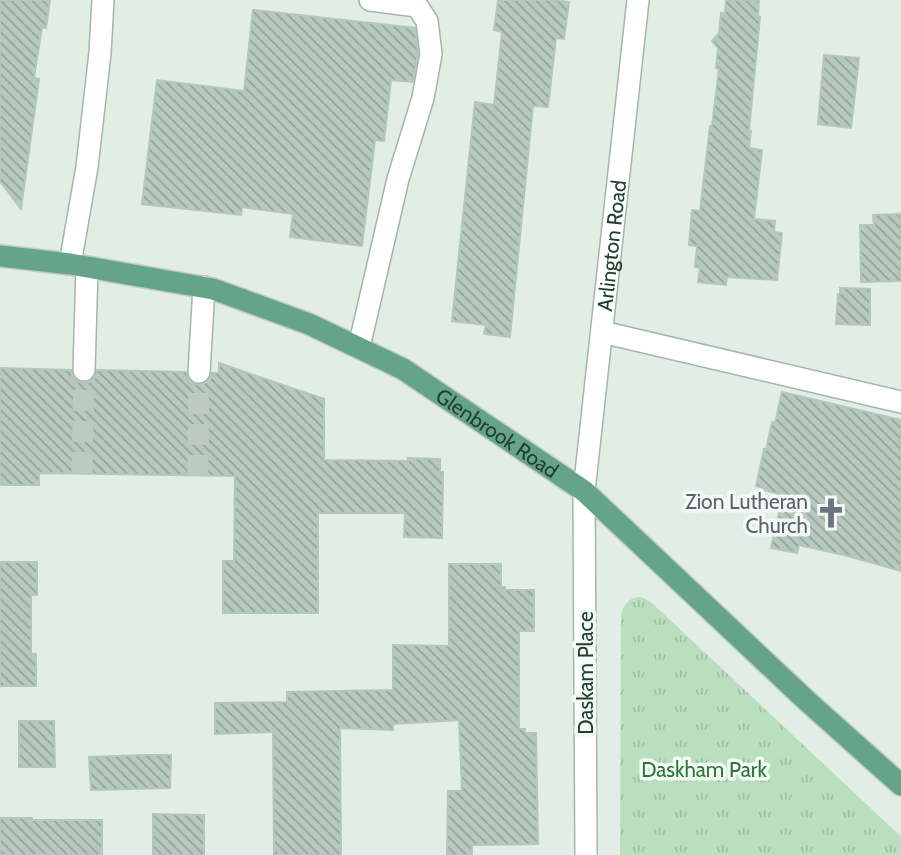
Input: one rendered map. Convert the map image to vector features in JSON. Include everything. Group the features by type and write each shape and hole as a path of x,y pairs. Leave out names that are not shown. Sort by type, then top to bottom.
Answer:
{"main road":[{"name":"Glenbrook Road","path":"0,257 79,266 213,289 309,324 404,369 584,491 807,701 901,785"}],"street":[{"path":"84,370 79,266 103,0"},
{"path":"359,347 398,179 423,98 431,54 427,21 417,6 370,0"},
{"name":"Arlington Road","path":"584,491 638,0"},
{"path":"200,372 204,287"},
{"path":"602,332 901,402"},
{"name":"Daskam Place","path":"584,491 586,855"}],"green space":[{"name":"Daskham Park","path":"640,597 653,604 901,836 901,855 620,855 621,615 627,602"}],"building":[{"path":"0,0 50,0 46,28 42,27 34,78 39,79 21,209 0,181"},
{"path":"498,0 569,2 564,39 556,38 548,107 533,106 510,337 484,334 486,325 452,321 475,102 494,105 502,32 494,30"},
{"path":"726,0 759,0 760,17 749,131 749,148 762,150 754,219 775,221 774,232 782,233 777,280 727,277 726,285 698,282 700,268 695,267 697,246 689,245 692,210 700,211 719,69 716,68 718,48 712,41 719,33 721,13 725,14"},
{"path":"253,10 415,28 418,54 413,82 391,80 384,141 375,140 362,246 290,237 293,214 242,207 241,215 142,204 157,80 244,91"},
{"path":"824,55 859,58 851,128 818,124"},
{"path":"901,214 901,281 861,282 860,225 874,225 873,215"},
{"path":"840,288 870,289 870,325 836,324"},
{"path":"219,363 324,399 324,460 440,459 440,472 443,472 442,538 404,537 405,513 318,513 318,613 223,613 223,561 234,561 235,476 39,473 39,485 0,485 0,368 71,370 77,381 84,383 95,377 97,370 186,372 191,383 199,385 210,380 212,373 219,373"},
{"name":"Zion Lutheran Church","path":"782,392 901,420 901,571 799,545 797,553 771,548 783,495 756,486 764,449 766,450 772,422 775,423"},
{"path":"0,562 37,562 37,595 31,595 31,654 36,654 36,686 0,686"},
{"path":"449,564 501,564 501,587 505,587 505,590 534,590 534,631 519,631 519,729 525,729 525,733 536,733 538,844 472,845 472,855 447,855 448,791 462,791 459,720 393,724 393,730 340,728 341,855 274,855 273,732 215,734 215,703 287,702 287,692 393,690 393,645 449,646"},
{"path":"19,721 54,721 55,767 19,767"},
{"path":"171,755 170,788 91,790 89,757"},
{"path":"153,814 204,815 204,855 153,855"},
{"path":"0,818 102,820 102,855 0,855"}],"tunnel":[{"path":"82,473 84,370"},
{"path":"198,476 199,372"}],"place":[{"name":"Zion Lutheran Church","path":"831,513"}]}
